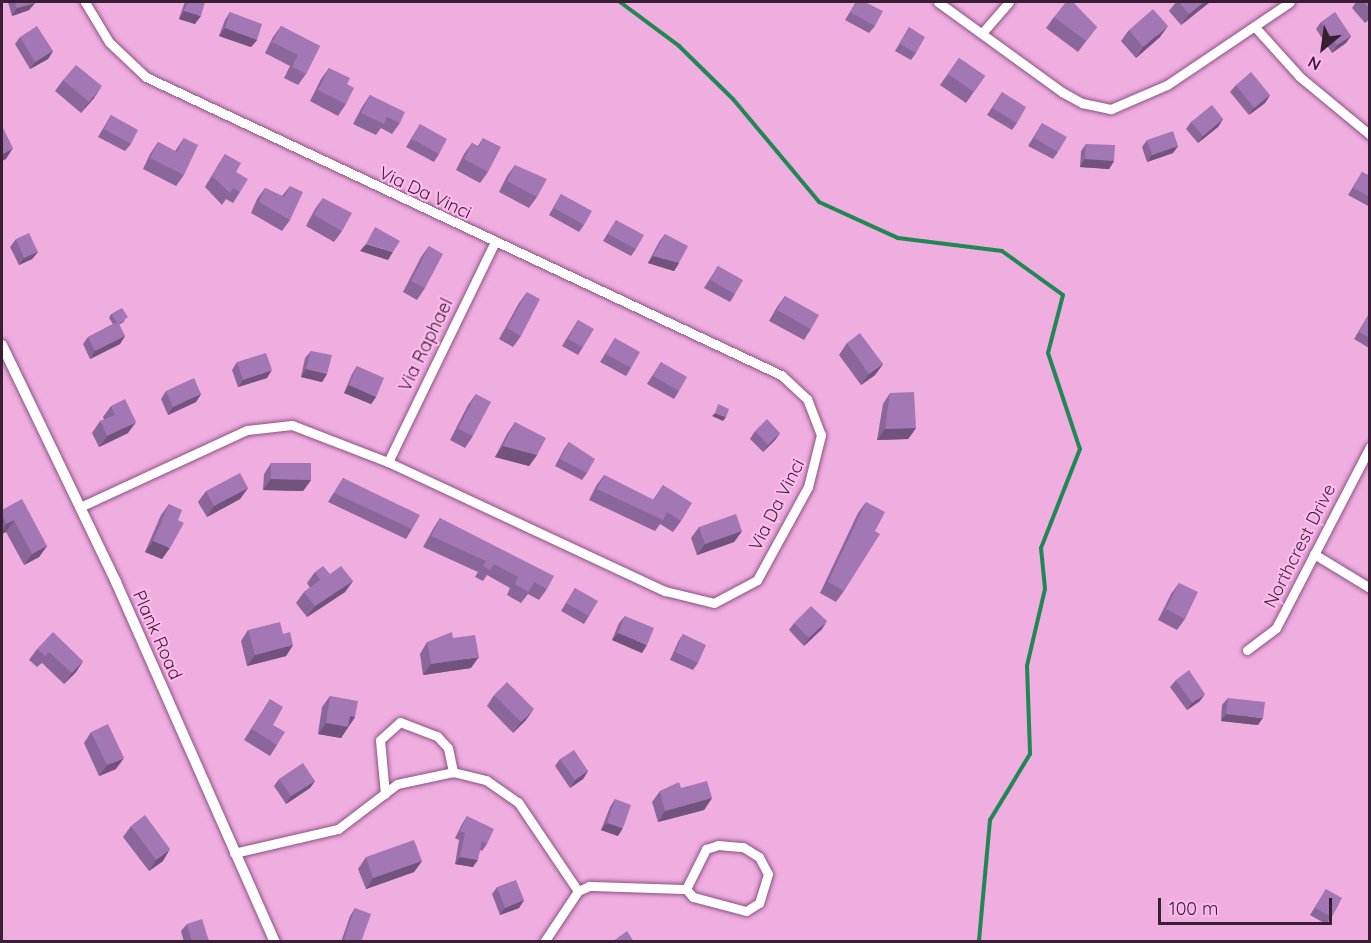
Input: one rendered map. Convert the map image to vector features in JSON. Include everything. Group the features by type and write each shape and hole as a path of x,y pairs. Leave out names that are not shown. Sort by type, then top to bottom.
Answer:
{"street":[{"name":"Via Da Vinci","path":"80,507 265,426 303,428 388,462 665,591 714,603 757,580 808,487 821,435 798,387 742,355 494,244 146,78 109,42 85,2"},
{"path":"938,2 1062,92 1082,103 1111,109 1149,96 1290,2"},
{"path":"982,33 1009,2"},
{"path":"1255,27 1300,77 1370,135"},
{"name":"Via Raphael","path":"388,462 494,244"},
{"name":"Plank Road","path":"2,345 80,507 275,942"},
{"name":"Northcrest Drive","path":"1247,650 1276,628 1370,447"},
{"path":"1314,554 1370,588"},
{"path":"385,794 380,740 400,722 437,736 448,748 453,772"},
{"path":"234,853 338,828 397,784 453,772 486,780 518,802 578,891"},
{"path":"544,942 578,891 589,886 686,889 693,897 746,911 759,903 768,874 759,857 743,848 718,845 706,849 686,889"}],"building":[{"path":"15,2 34,2 35,3 17,8"},
{"path":"188,2 205,2 201,16 184,11"},
{"path":"856,2 865,2 883,11 875,26 850,12"},
{"path":"1066,2 1073,2 1097,27 1086,41 1054,17"},
{"path":"1179,2 1204,2 1189,14"},
{"path":"1363,2 1370,2 1370,9"},
{"path":"1153,9 1168,26 1143,47 1129,30"},
{"path":"230,12 262,24 257,40 225,28"},
{"path":"1335,12 1351,36 1337,45 1321,22"},
{"path":"37,26 53,51 35,62 20,37"},
{"path":"281,26 320,46 306,74 292,67 298,55 272,42"},
{"path":"909,27 925,37 916,53 900,44"},
{"path":"959,58 985,76 974,92 948,74"},
{"path":"76,65 102,86 89,102 63,80"},
{"path":"329,68 350,78 347,84 354,88 346,104 318,90"},
{"path":"1251,72 1270,95 1254,108 1236,85"},
{"path":"1002,92 1026,107 1017,123 992,108"},
{"path":"370,95 405,112 400,123 387,117 384,124 361,113"},
{"path":"1212,105 1223,119 1203,136 1191,122"},
{"path":"111,115 138,130 131,144 104,129"},
{"path":"1042,123 1067,137 1058,152 1034,138"},
{"path":"420,124 447,139 439,154 412,139"},
{"path":"2,126 13,148 2,154"},
{"path":"1173,131 1178,146 1152,155 1147,140"},
{"path":"184,138 198,145 184,175 150,158 158,142 177,152"},
{"path":"483,138 501,147 488,172 464,159 472,143 479,147"},
{"path":"1086,144 1115,145 1114,161 1085,159"},
{"path":"225,154 241,163 236,172 248,179 240,192 233,188 230,193 212,176"},
{"path":"515,165 547,179 537,197 507,181"},
{"path":"1362,172 1370,176 1370,197 1353,188"},
{"path":"290,186 303,192 290,220 259,202 265,188 284,197"},
{"path":"561,194 592,211 584,225 554,208"},
{"path":"323,198 352,213 342,231 314,215"},
{"path":"616,220 644,235 636,249 608,234"},
{"path":"375,227 400,241 393,252 366,244"},
{"path":"29,233 38,252 24,258 16,239"},
{"path":"665,234 688,246 679,263 653,256"},
{"path":"429,246 443,254 425,288 411,281"},
{"path":"718,266 743,280 735,294 710,280"},
{"path":"527,292 540,299 521,336 507,328"},
{"path":"785,296 819,315 811,329 777,310"},
{"path":"122,308 128,317 119,324 111,314"},
{"path":"1370,313 1370,338 1359,332"},
{"path":"578,320 594,329 583,347 568,339"},
{"path":"118,322 125,336 95,351 88,337"},
{"path":"860,333 883,364 869,374 847,343"},
{"path":"615,338 640,352 631,368 606,354"},
{"path":"311,351 332,355 327,374 306,369"},
{"path":"266,353 272,370 243,380 237,362"},
{"path":"661,362 687,377 679,391 653,376"},
{"path":"357,366 384,378 376,397 349,385"},
{"path":"194,378 201,394 173,407 166,391"},
{"path":"914,392 916,428 885,429 890,393"},
{"path":"476,394 491,402 473,436 458,429"},
{"path":"125,399 136,422 107,436 100,421 115,415 111,406"},
{"path":"718,404 729,409 726,417 715,413"},
{"path":"767,419 780,433 768,445 755,431"},
{"path":"515,422 546,438 537,455 503,446"},
{"path":"569,442 595,459 587,473 560,459"},
{"path":"271,463 311,463 311,480 271,479"},
{"path":"240,473 248,488 214,506 206,491"},
{"path":"604,475 654,500 663,485 692,503 681,521 667,512 663,520 597,489"},
{"path":"343,478 420,515 412,529 334,493"},
{"path":"22,499 47,546 32,554 14,520 6,524 2,515 2,510"},
{"path":"866,502 885,512 875,531 880,534 844,591 828,582"},
{"path":"169,504 182,510 178,520 184,523 170,548 153,541"},
{"path":"736,514 742,531 705,544 699,527"},
{"path":"440,518 554,576 547,589 534,582 529,592 515,584 518,577 494,564 490,570 483,566 486,561 431,536"},
{"path":"323,566 330,574 341,566 353,581 315,606 304,592 320,580 315,572"},
{"path":"1179,583 1198,592 1185,619 1166,609"},
{"path":"575,588 598,601 589,616 566,603"},
{"path":"811,606 827,621 809,638 794,623"},
{"path":"625,616 654,628 647,645 618,633"},
{"path":"280,622 283,634 290,632 293,645 255,655 248,630"},
{"path":"53,632 83,661 72,673 49,652 45,656 37,649"},
{"path":"452,632 453,638 475,635 479,657 431,664 427,642"},
{"path":"683,634 706,645 698,663 675,652"},
{"path":"1189,670 1205,694 1192,703 1176,680"},
{"path":"507,682 534,709 521,722 494,695"},
{"path":"330,696 358,701 355,717 350,716 348,727 326,723"},
{"path":"1228,698 1265,702 1263,718 1226,714"},
{"path":"270,699 283,707 273,725 285,732 277,745 252,729"},
{"path":"108,724 124,758 107,765 91,732"},
{"path":"574,750 588,771 575,780 560,759"},
{"path":"303,763 315,781 291,796 279,779"},
{"path":"707,781 712,798 665,811 660,791 679,782 681,788"},
{"path":"615,799 631,805 623,828 607,823"},
{"path":"145,815 170,849 156,860 131,826"},
{"path":"467,816 494,829 487,844 482,841 478,860 460,857 465,833 460,831"},
{"path":"414,840 422,861 373,878 366,857"},
{"path":"516,880 524,900 505,908 497,887"},
{"path":"1326,889 1342,898 1332,917 1315,908"},
{"path":"355,908 371,914 361,942 344,939"},
{"path":"202,919 209,941 192,942 187,924"},
{"path":"627,931 634,942 612,942"}],"waterway":[{"path":"620,2 679,46 733,99 819,202 898,238 1002,251 1063,295 1048,353 1080,449 1041,548 1045,589 1027,666 1030,754 990,820 979,942"}]}
